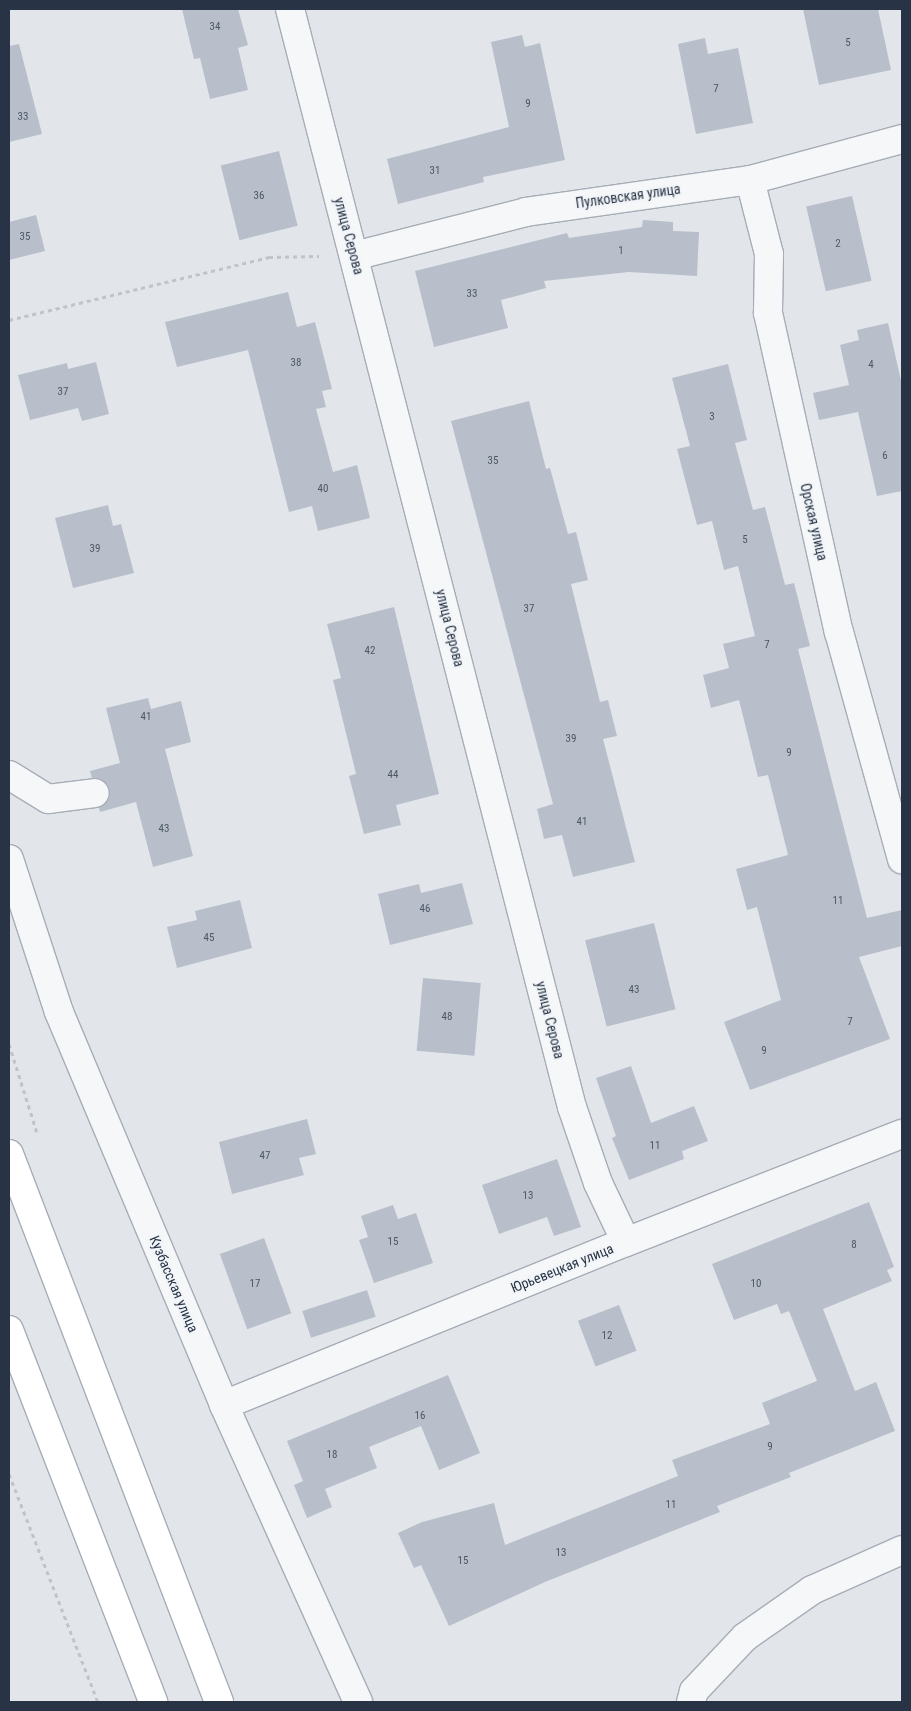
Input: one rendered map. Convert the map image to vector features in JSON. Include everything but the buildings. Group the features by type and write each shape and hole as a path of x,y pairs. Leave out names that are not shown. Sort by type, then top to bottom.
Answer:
{"main road":[{"path":"9,1154 219,1702"},
{"path":"9,1330 153,1702"}],"street":[{"name":"улица Серова","path":"290,9 572,1107 598,1183 626,1242"},
{"name":"Пулковская улица","path":"354,256 526,212 750,180 902,139"},
{"name":"Орская улица","path":"750,180 769,254 768,313 839,632 902,859"},
{"path":"9,775 48,799 95,793"},
{"name":"Кузбасская улица","path":"9,859 59,1012 224,1405 358,1702"},
{"name":"Юрьевецкая улица","path":"224,1405 626,1242 902,1134"},
{"path":"691,1702 694,1691 745,1637 812,1590 902,1550"}],"path":[{"path":"9,320 269,257 354,256"},
{"path":"9,1474 98,1702"}]}
